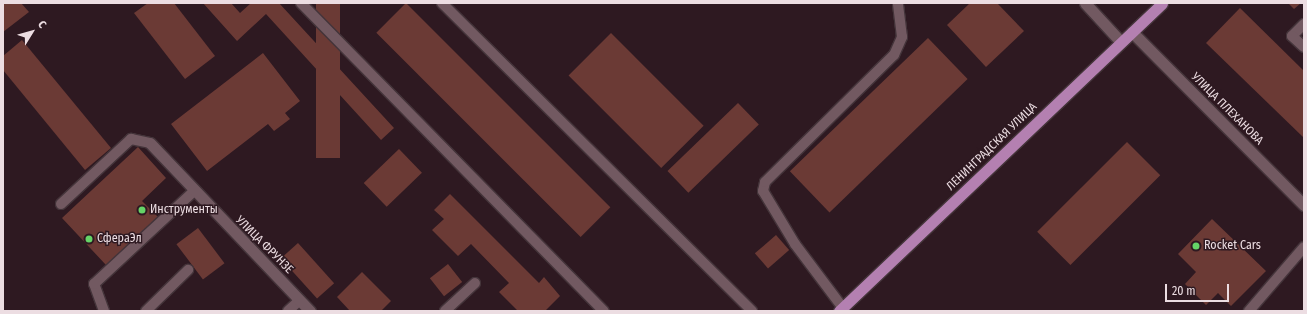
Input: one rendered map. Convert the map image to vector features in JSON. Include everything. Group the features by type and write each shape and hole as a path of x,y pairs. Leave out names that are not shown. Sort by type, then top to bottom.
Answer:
{"highway":[{"name":"ЛЕНИНГРАДСКАЯ УЛИЦА","path":"841,309 1162,3"}],"street":[{"path":"1085,3 1121,42"},
{"name":"УЛИЦА ПЛЕХАНОВА","path":"1132,32 1304,205"},
{"name":"УЛИЦА ФРУНЗЕ","path":"150,143 193,192 310,311"}],"lane":[{"path":"301,3 604,311"},
{"path":"442,3 752,311"},
{"path":"841,309 795,244 763,191 765,182 894,55 902,36 898,3"},
{"path":"1304,24 1292,36 1304,47"},
{"path":"61,204 131,139 150,143"},
{"path":"104,311 94,284 193,192"},
{"path":"1249,311 1304,247"},
{"path":"146,311 188,270"},
{"path":"445,311 475,282"},
{"path":"288,311 300,300"}],"building":[{"path":"3,3 21,3 29,12 3,32"},
{"path":"148,3 174,3 215,56 185,79 134,13"},
{"path":"203,3 231,3 240,13 251,3 279,3 394,128 381,140 266,14 237,41"},
{"path":"316,3 340,3 340,158 316,158"},
{"path":"406,3 610,207 581,237 376,33"},
{"path":"970,3 997,3 1024,31 986,67 947,25"},
{"path":"1288,3 1301,3 1294,9"},
{"path":"1240,8 1304,71 1304,138 1206,43"},
{"path":"611,33 704,126 661,168 569,75"},
{"path":"928,38 968,79 829,212 790,171"},
{"path":"22,40 111,148 85,170 3,70 3,56"},
{"path":"263,53 300,101 285,113 290,119 274,131 268,124 207,171 171,124"},
{"path":"738,103 759,125 688,193 668,171"},
{"path":"1127,142 1160,175 1070,265 1037,232"},
{"path":"138,147 166,178 142,201 158,217 106,265 62,218"},
{"path":"399,149 422,173 387,207 364,183"},
{"path":"450,194 539,283 544,277 560,296 545,311 518,311 499,292 509,283 471,244 458,256 432,230 444,219 434,210"},
{"path":"1212,219 1266,271 1231,306 1218,293 1206,305 1185,284 1196,272 1178,254"},
{"path":"198,228 224,263 203,279 176,244"},
{"path":"776,235 789,250 768,268 755,253"},
{"path":"298,243 334,283 317,299 281,258"},
{"path":"448,264 462,282 444,296 430,278"},
{"path":"362,272 391,301 381,311 350,311 337,297"}],"place":[{"name":"Инструменты","path":"142,210"},
{"name":"СфераЭл","path":"89,239"},
{"name":"Rocket Cars","path":"1196,246"}]}
